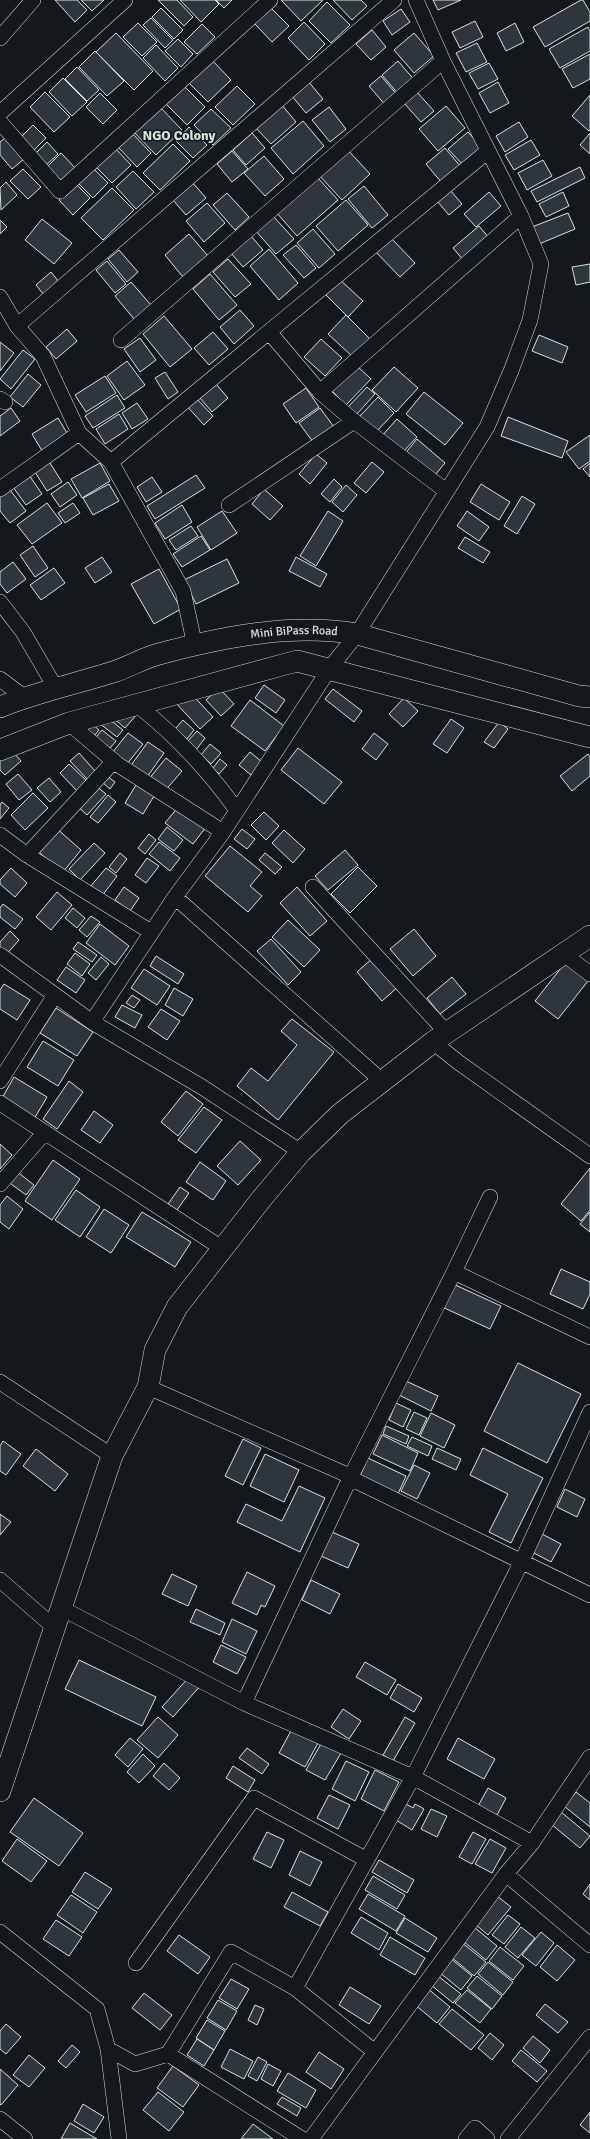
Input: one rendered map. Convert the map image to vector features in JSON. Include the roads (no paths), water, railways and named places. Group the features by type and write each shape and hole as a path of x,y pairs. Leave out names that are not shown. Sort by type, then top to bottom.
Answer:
{"street":[{"path":"0,38 33,0"},
{"path":"0,113 125,0"},
{"path":"0,122 60,191 270,0"},
{"path":"17,326 394,0"},
{"path":"92,1022 175,897 223,832 236,809 330,668 357,634 487,427 512,371 530,320 541,264 521,216 443,61 416,0"},
{"path":"121,340 443,61"},
{"path":"111,462 270,333 488,151"},
{"path":"320,392 521,216"},
{"path":"0,297 17,326 43,356 79,433 111,462 183,591 195,646"},
{"path":"270,333 320,392 354,421 446,491"},
{"path":"229,505 354,421"},
{"path":"0,489 79,433"},
{"path":"0,602 23,632 55,687"},
{"name":"Mini BiPass Road","path":"0,707 55,687 114,672 158,654 242,635 330,630 357,634 579,696 590,697"},
{"path":"0,750 69,723 297,661 330,668 587,740"},
{"path":"0,679 24,697"},
{"path":"137,704 164,726 210,773 236,809"},
{"path":"69,723 114,761 223,832"},
{"path":"27,855 114,761"},
{"path":"0,835 27,855 151,932"},
{"path":"313,887 440,1037 458,1062 590,1156"},
{"path":"175,897 382,1081"},
{"path":"0,1791 112,1456 148,1387 155,1350 177,1307 263,1197 301,1152 340,1114 440,1037 590,936"},
{"path":"564,954 590,974"},
{"path":"0,955 92,1022 202,1088 301,1152"},
{"path":"0,1081 55,995"},
{"path":"0,1103 223,1249"},
{"path":"0,1184 45,1132"},
{"path":"244,1703 350,1478 454,1272 490,1196"},
{"path":"454,1272 590,1337"},
{"path":"148,1387 343,1472 350,1478 590,1595"},
{"path":"3,1389 112,1456"},
{"path":"295,1988 413,1777 522,1561 590,1412"},
{"path":"0,1580 55,1628"},
{"path":"62,1608 244,1703 413,1777 532,1843"},
{"path":"311,2139 506,1874 532,1843 590,1757"},
{"path":"136,1963 254,1798 367,1860"},
{"path":"506,1874 590,1945"},
{"path":"0,1932 97,2009 108,2048 119,2139"},
{"path":"108,2048 135,2064 168,2054 231,1952 295,1988 375,2052"},
{"path":"508,2139 590,2037"},
{"path":"168,2054 302,2139"},
{"path":"0,2119 25,2139"},
{"path":"466,2139 475,2128 487,2139"}],"district":[{"name":"NGO Colony","path":"179,135"}]}
